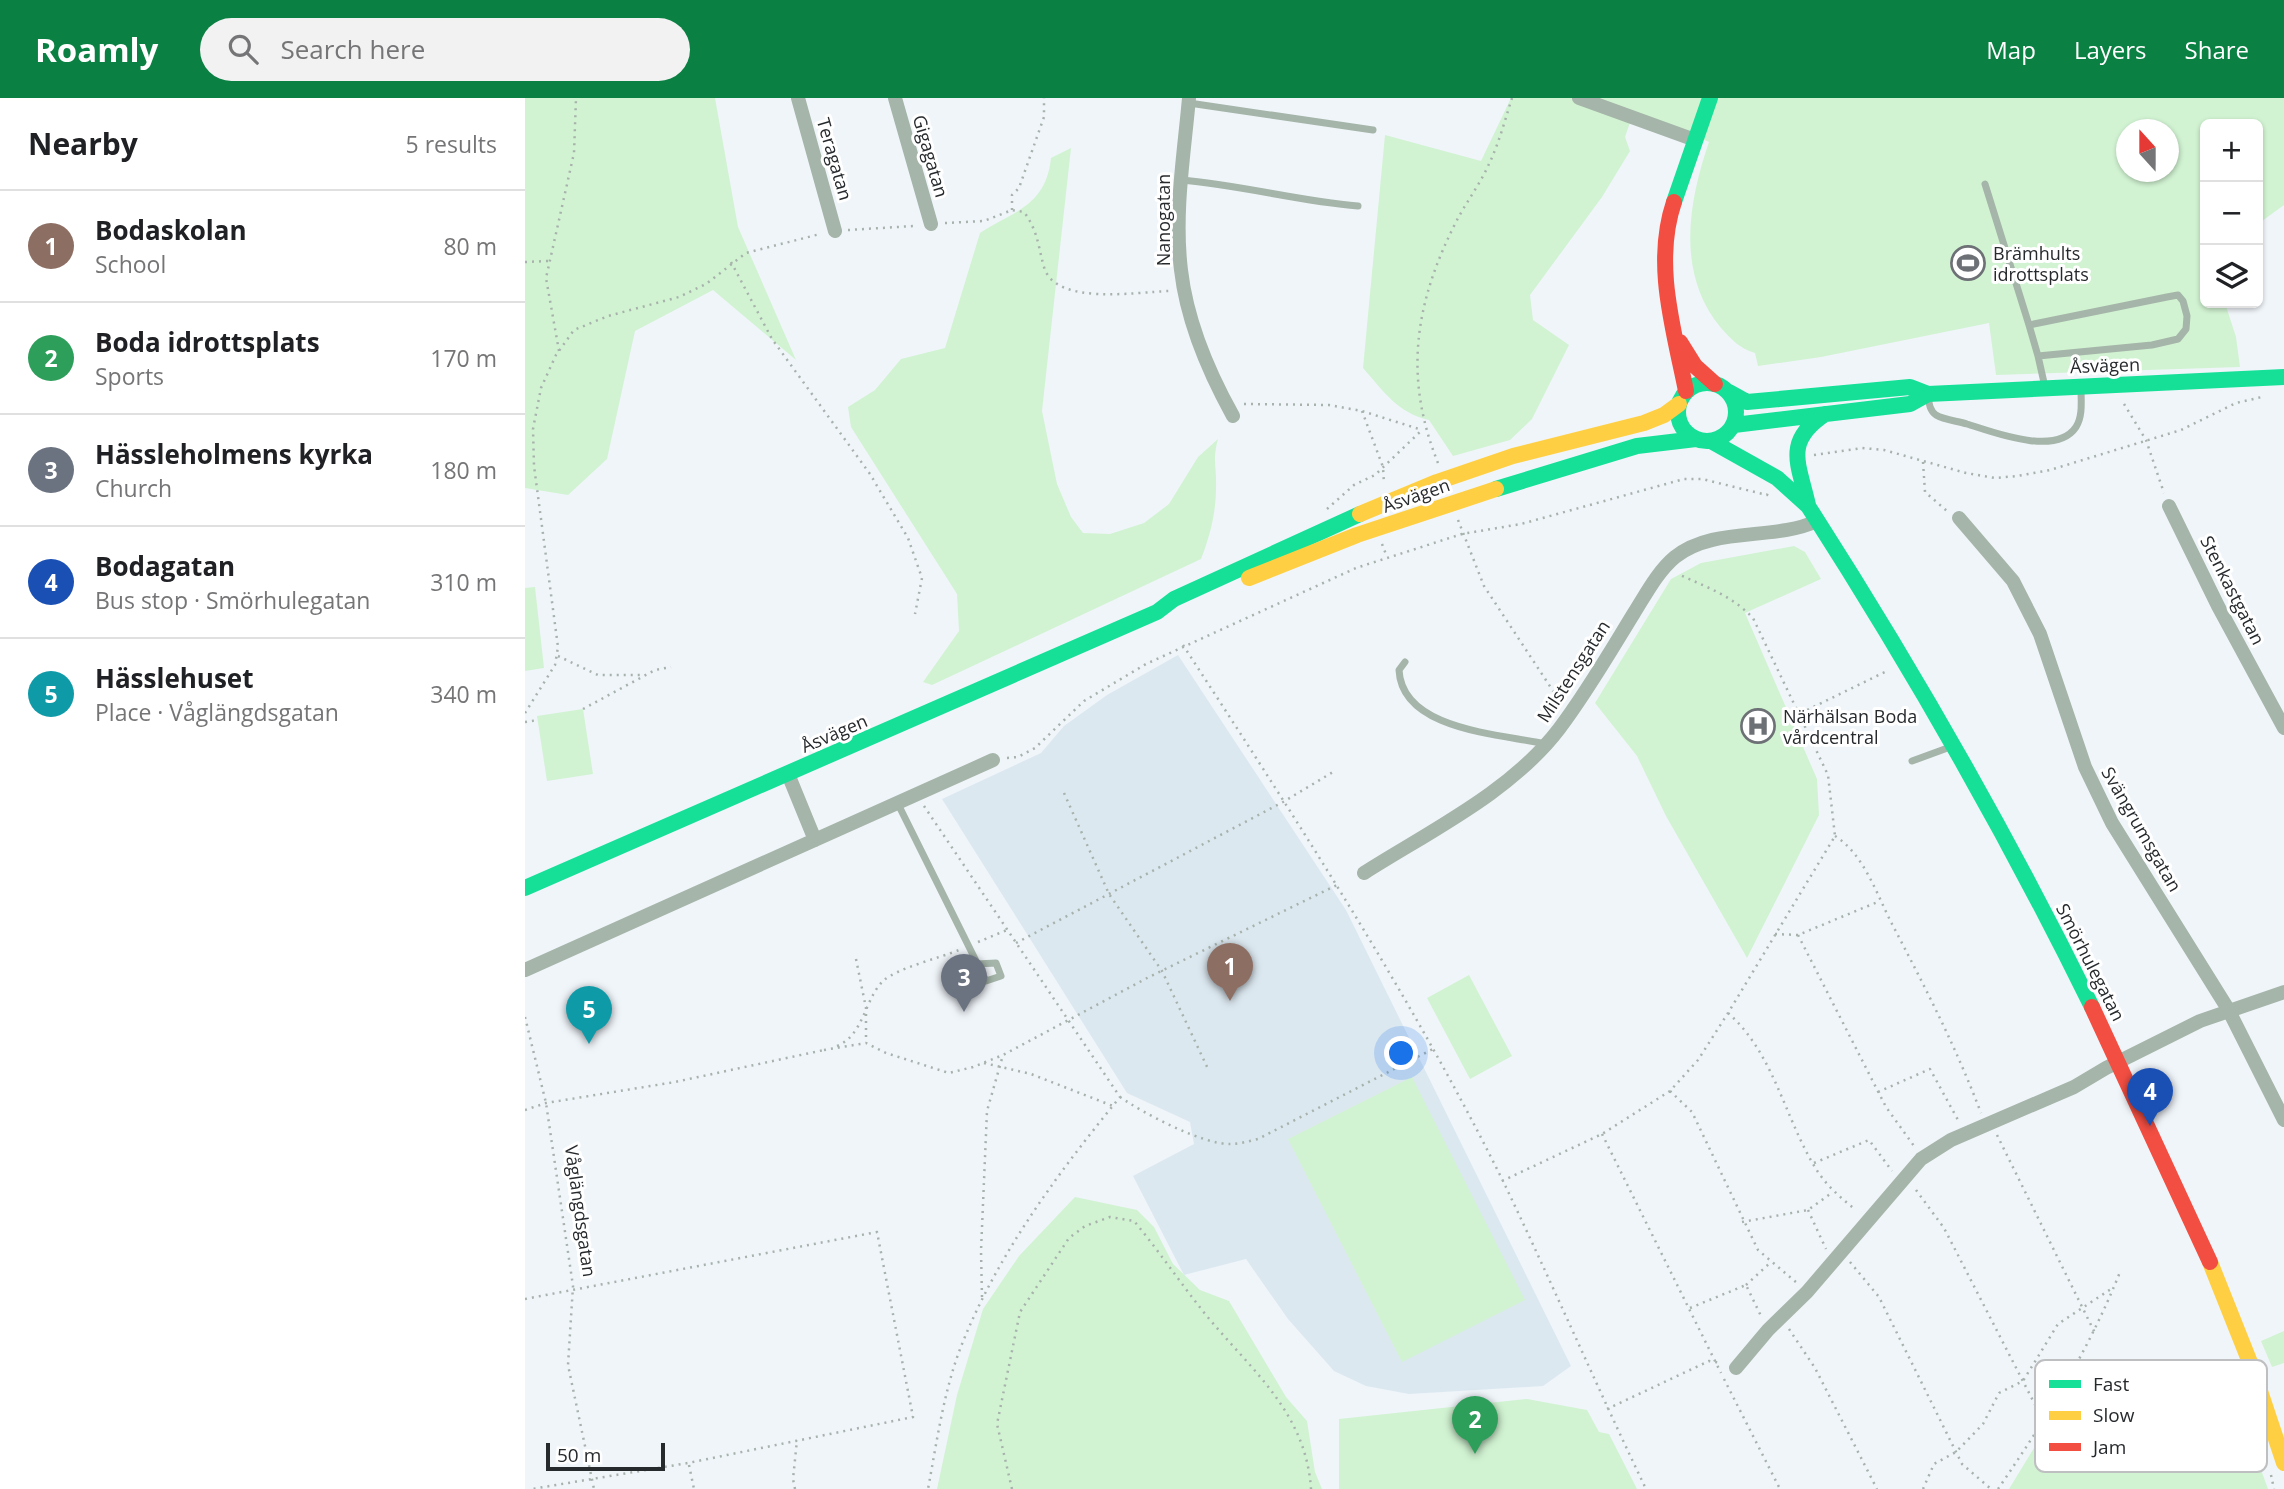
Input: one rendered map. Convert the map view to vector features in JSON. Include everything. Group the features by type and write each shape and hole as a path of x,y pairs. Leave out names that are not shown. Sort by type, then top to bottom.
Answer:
{"street":[{"name":"Teragatan","path":"798,98 835,231"},
{"name":"Gigagatan","path":"895,98 931,224"},
{"path":"1579,98 1695,140"},
{"path":"1678,340 1695,366 1722,388 1737,410 1733,426 1722,438 1703,440 1680,423 1683,398 1678,340 1668,302 1664,261 1671,211 1710,98"},
{"name":"Nanogatan","path":"1189,100 1181,180 1181,271 1202,354 1230,410"},
{"name":"Åsvägen","path":"1722,388 1737,398 1758,402 1910,387 1928,394 2081,384 2284,377"},
{"path":"1683,398 1697,384 1722,388"},
{"name":"Åsvägen","path":"1733,426 1831,411 1910,404 1928,394"},
{"name":"Åsvägen","path":"525,888 1157,611 1174,599 1414,491 1513,456 1644,423 1683,398"},
{"path":"1796,459 1799,434 1814,420 1831,411"},
{"path":"1733,426 1749,461"},
{"name":"Åsvägen","path":"1157,611 1177,609 1262,572 1444,505 1643,444 1703,440"},
{"name":"Smörhulegatan","path":"1703,440 1739,459 1749,461 1777,478 1808,506"},
{"name":"Smörhulegatan","path":"1796,459 1808,506 1954,746 2026,877 2120,1062 2225,1298 2247,1360"},
{"name":"Stenkastgatan","path":"2169,506 2218,606 2284,728"},
{"name":"Svängrumsgatan","path":"1959,518 2013,581 2040,634 2085,766 2112,823 2228,1009 2284,1120"},
{"name":"Milstensgatan","path":"1364,873 1510,779 1547,744 1571,712 1665,567 1688,549 1715,541 1790,530 1817,521"},
{"path":"525,970 993,760"},
{"path":"788,774 815,840"},
{"path":"1736,1368 1768,1330 1807,1292 1923,1158 1965,1134 2074,1087 2228,1009 2284,992"},
{"name":"Smörhulegatan","path":"2267,1415 2284,1462"}],"lane":[{"path":"1189,100 1373,130"},
{"path":"1181,180 1230,184 1324,203 1358,206"},
{"path":"1985,184 2029,325 2045,387"},
{"path":"2029,325 2167,296 2178,295 2183,302 2186,329 2178,339 2152,345 2038,356"},
{"path":"1928,394 1930,406 1937,415 1997,434 2044,442 2069,434 2076,428 2081,403 2081,384"},
{"path":"1405,662 1399,670 1402,690 1415,705 1467,730 1547,744"},
{"path":"1913,761 1954,746"},
{"path":"897,801 977,964"}],"path":[{"path":"559,351 546,278 574,152 576,98"},
{"path":"1012,210 1012,195 1019,188 1044,117 1044,98"},
{"path":"1440,466 1424,427 1416,361 1420,324 1456,224 1497,146 1512,98"},
{"path":"525,713 555,666 557,655 534,466 533,429 541,388 559,351 574,330 608,316 680,297 706,284 731,262 765,246 835,231 983,221 1012,210 1024,212 1035,227 1045,269 1055,285 1077,293 1186,291"},
{"path":"525,262 548,261"},
{"path":"731,262 772,339 870,474 908,538 922,578 915,614"},
{"path":"2120,384 2121,398 2146,440 2169,506"},
{"path":"1796,459 1862,448 1884,450 1995,478 2017,476 2050,470 2181,430 2236,403 2272,397"},
{"path":"1230,410 1329,405 1362,411 1422,430 1424,427"},
{"path":"1362,411 1383,467 1384,489"},
{"path":"1923,462 1925,492 1959,518"},
{"path":"1767,495 1777,478"},
{"path":"993,760 1018,757 1035,748 1084,701 1183,645 1387,557 1462,534 1521,524 1684,479 1702,480 1767,495 1776,500"},
{"path":"1346,492 1353,499"},
{"path":"1456,516 1470,557 1499,613 1563,706 1571,712"},
{"path":"1381,540 1387,557"},
{"path":"1502,1181 1602,1134 1670,1091 1697,1060 1728,1013 1835,836 1828,775 1753,618 1739,603 1717,589 1665,567"},
{"path":"1183,645 1338,885 1433,1049 1502,1181 1646,1489"},
{"path":"557,655 597,675 645,676"},
{"path":"583,709 645,676 671,667"},
{"path":"1800,714 1892,668"},
{"path":"525,722 538,720"},
{"path":"1016,943 1283,802 1333,772"},
{"path":"915,793 1120,1097 1144,1114 1192,1134 1230,1145 1258,1139 1433,1049"},
{"path":"1064,793 1109,894 1162,971 1209,1071"},
{"path":"1835,836 1844,841 1867,874 1955,1044 1988,1124 2095,1333"},
{"path":"525,1110 546,1103 675,1082 866,1043 886,1053 949,1073 1003,1055 1162,971 1338,885"},
{"path":"1775,934 1798,935 1880,901"},
{"path":"824,1051 846,1042 860,1024 871,994 886,978 1007,930"},
{"path":"1798,935 1878,1092 1923,1158"},
{"path":"856,959 866,1008 866,1043"},
{"path":"1728,1013 1756,1044 1814,1163 1834,1191 1867,1220"},
{"name":"Våglängdsgatan","path":"525,1017 546,1103 573,1290 568,1365 594,1489"},
{"path":"982,1300 981,1251 987,1111 1003,1055"},
{"path":"984,1063 1031,1074 1113,1105"},
{"path":"1878,1092 1930,1069 1965,1134"},
{"path":"1670,1091 1692,1112 1742,1223 1758,1250 1807,1292"},
{"path":"928,1489 943,1413 961,1345 982,1300 1019,1231 1120,1097"},
{"path":"1602,1134 1780,1489"},
{"path":"1814,1163 1869,1140 1944,1227 2035,1404"},
{"path":"1742,1223 1808,1210 1834,1191"},
{"path":"1808,1210 1837,1257 1879,1297 1962,1464 1991,1489"},
{"path":"1012,1489 997,1424 1020,1312 1069,1238 1085,1227 1110,1217 1134,1221 1204,1313 1276,1394 1293,1423 1309,1463 1311,1489"},
{"path":"525,1299 877,1232 912,1417 688,1464 533,1489"},
{"path":"1690,1308 1746,1285 1771,1262"},
{"path":"2080,1360 2095,1333 2120,1272"},
{"path":"1746,1285 1768,1330"},
{"path":"2036,1360 2058,1324 2114,1287"},
{"path":"1782,1317 1815,1368 1877,1489"},
{"path":"1607,1409 1715,1361 1736,1368"},
{"path":"1923,1489 1934,1464 1956,1452 1983,1424 1999,1393 2023,1381 2035,1361"},
{"path":"1998,1489 2035,1435"},
{"path":"795,1489 793,1479 797,1440"},
{"path":"688,1464 694,1489"},
{"path":"2269,1470 2274,1489"}],"shaded area":[{"path":"1178,655 1346,910 1571,1366 1543,1386 1409,1394 1366,1386 1334,1371 1288,1319 1246,1259 1184,1275 1133,1176 1194,1144 1190,1122 1127,1093 942,799 1041,753 1064,726 1107,695"}],"green space":[{"path":"525,98 715,98 738,227 796,360 713,290 635,331 607,459 568,495 525,488"},
{"path":"1511,98 2284,98 2284,205 2263,220 2263,119 2200,119 2200,308 2227,308 2236,337 2240,367 1996,375 1989,323 1821,357 1758,366 1755,353 1744,349 1721,328 1697,285 1690,238 1692,213 1709,142 1634,111 1625,137 1630,151 1602,197 1530,295 1533,320 1569,345 1532,419 1510,440 1453,456 1429,420 1400,407 1363,368 1385,135 1481,161"},
{"path":"1071,148 1042,411 1057,484 1071,517 1083,533 1110,534 1144,523 1169,504 1198,457 1218,439 1215,458 1215,506 1210,533 1201,559 932,685 923,682 959,631 957,594 851,427 848,407 875,390 901,359 945,348 980,233 1016,212 1035,197 1043,187 1051,158"},
{"path":"1794,546 1805,552 1821,579 1745,613 1817,779 1819,815 1747,958 1666,816 1637,756 1595,703 1671,579 1701,563"},
{"path":"535,587 544,668 525,671 525,588"},
{"path":"583,709 593,774 547,781 537,716"},
{"path":"1469,975 1512,1056 1470,1079 1427,998"},
{"path":"1412,1077 1525,1300 1402,1362 1288,1139"},
{"path":"1075,1197 1137,1210 1154,1227 1173,1264 1200,1290 1229,1301 1286,1397 1307,1421 1315,1472 1322,1489 937,1489 957,1395 983,1309 1019,1256"},
{"path":"2284,1331 2284,1363 2272,1367 2261,1341"},
{"path":"1527,1399 1587,1410 1599,1432 1609,1434 1637,1489 1339,1489 1339,1419"},
{"path":"2035,1446 2035,1472 2262,1472 2268,1489 2009,1489"}],"traffic: fast":[{"path":"1674,202 1710,98"},
{"path":"1734,425 1910,404 1928,394 2284,377"},
{"path":"1701,383 1713,383 1728,391 1736,406 1736,412 1736,418 1728,433 1713,441 1701,441 1686,433 1678,418 1678,406 1686,391 1701,383"},
{"path":"1729,392 1747,402 1910,387 1928,394"},
{"path":"1808,505 1798,466 1799,444 1803,434 1825,414"},
{"path":"1496,489 1637,446 1696,439"},
{"path":"1711,441 1777,478 1808,506 1957,752 2060,942 2092,1007"},
{"path":"525,888 1157,612 1174,599 1360,514"}],"traffic: slow":[{"path":"1360,514 1437,482 1513,456 1644,423 1664,415 1679,404"},
{"path":"1249,578 1357,535 1496,489"},
{"path":"2210,1262 2249,1360"},
{"path":"2267,1412 2284,1463"}],"traffic: jam":[{"path":"1674,202 1668,225 1665,273 1671,321 1686,391"},
{"path":"1680,342 1695,366 1715,384"},
{"path":"2092,1007 2210,1262"}],"place":[{"name":"Brämhults idrottsplats","path":"1968,263"},
{"name":"Närhälsan Boda vårdcentral","path":"1758,726"},
{"name":"Bodaskolan","path":"1230,1001"},
{"name":"Hässleholmens kyrka","path":"964,1012"},
{"name":"Hässlehuset","path":"589,1044"},
{"name":"Bodagatan","path":"2150,1126"},
{"name":"Boda idrottsplats","path":"1475,1454"}]}
